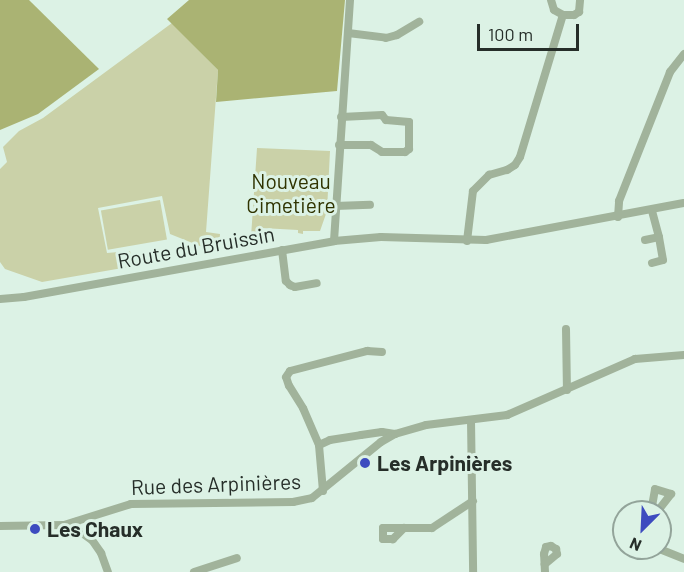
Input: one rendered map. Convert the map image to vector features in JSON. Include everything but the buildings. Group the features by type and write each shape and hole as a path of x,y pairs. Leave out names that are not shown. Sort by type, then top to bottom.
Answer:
{"street":[{"path":"334,241 350,0"},
{"path":"551,0 554,10 563,15 574,15 579,12 580,0"},
{"path":"467,241 473,191 478,183 489,175 515,165 520,157 563,15"},
{"path":"348,33 386,38 397,35 419,22"},
{"path":"618,217 619,201 670,72 684,54"},
{"path":"339,145 370,145 382,152 405,152 409,149 409,122 387,120 381,115 342,117"},
{"name":"Route du Bruissin","path":"0,299 24,297 334,241 381,237 467,241 501,238 684,203"},
{"path":"335,206 370,205"},
{"path":"652,210 663,260 652,262"},
{"path":"645,240 659,237"},
{"path":"282,250 286,281 290,285 295,287 317,283"},
{"path":"566,329 567,390"},
{"path":"319,445 286,376 290,371 367,351 382,352"},
{"name":"Rue des Arpinières","path":"0,526 64,525 131,504 293,502 312,498 372,449 395,434 426,425 521,411 635,359 684,355"},
{"path":"471,420 473,572"},
{"name":"Rue des Arpinières","path":"323,491 319,445 330,440 361,435 382,432 395,434"},
{"path":"653,500 655,489 671,494 666,500"},
{"path":"404,528 432,528 473,501"},
{"path":"75,522 78,530 92,540 101,553 105,570"},
{"path":"194,572 237,558"}],"green space":[{"path":"0,0 29,0 99,69 38,114 0,130"},
{"path":"189,0 345,0 337,91 216,102 218,70 167,19"},
{"path":"172,23 218,70 206,232 220,234 219,249 205,248 170,234 162,196 98,208 107,253 130,251 134,266 42,282 5,269 0,262 0,169 7,162 3,147 19,131 43,118"},
{"name":"Nouveau Cimetière","path":"257,148 330,151 327,211 320,231 303,231 303,234 298,233 298,230 262,228 262,234 251,237"},
{"path":"160,200 167,239 108,250 101,210"}],"place":[{"name":"Les Arpinières","path":"365,463"},
{"name":"Les Chaux","path":"35,529"}]}
